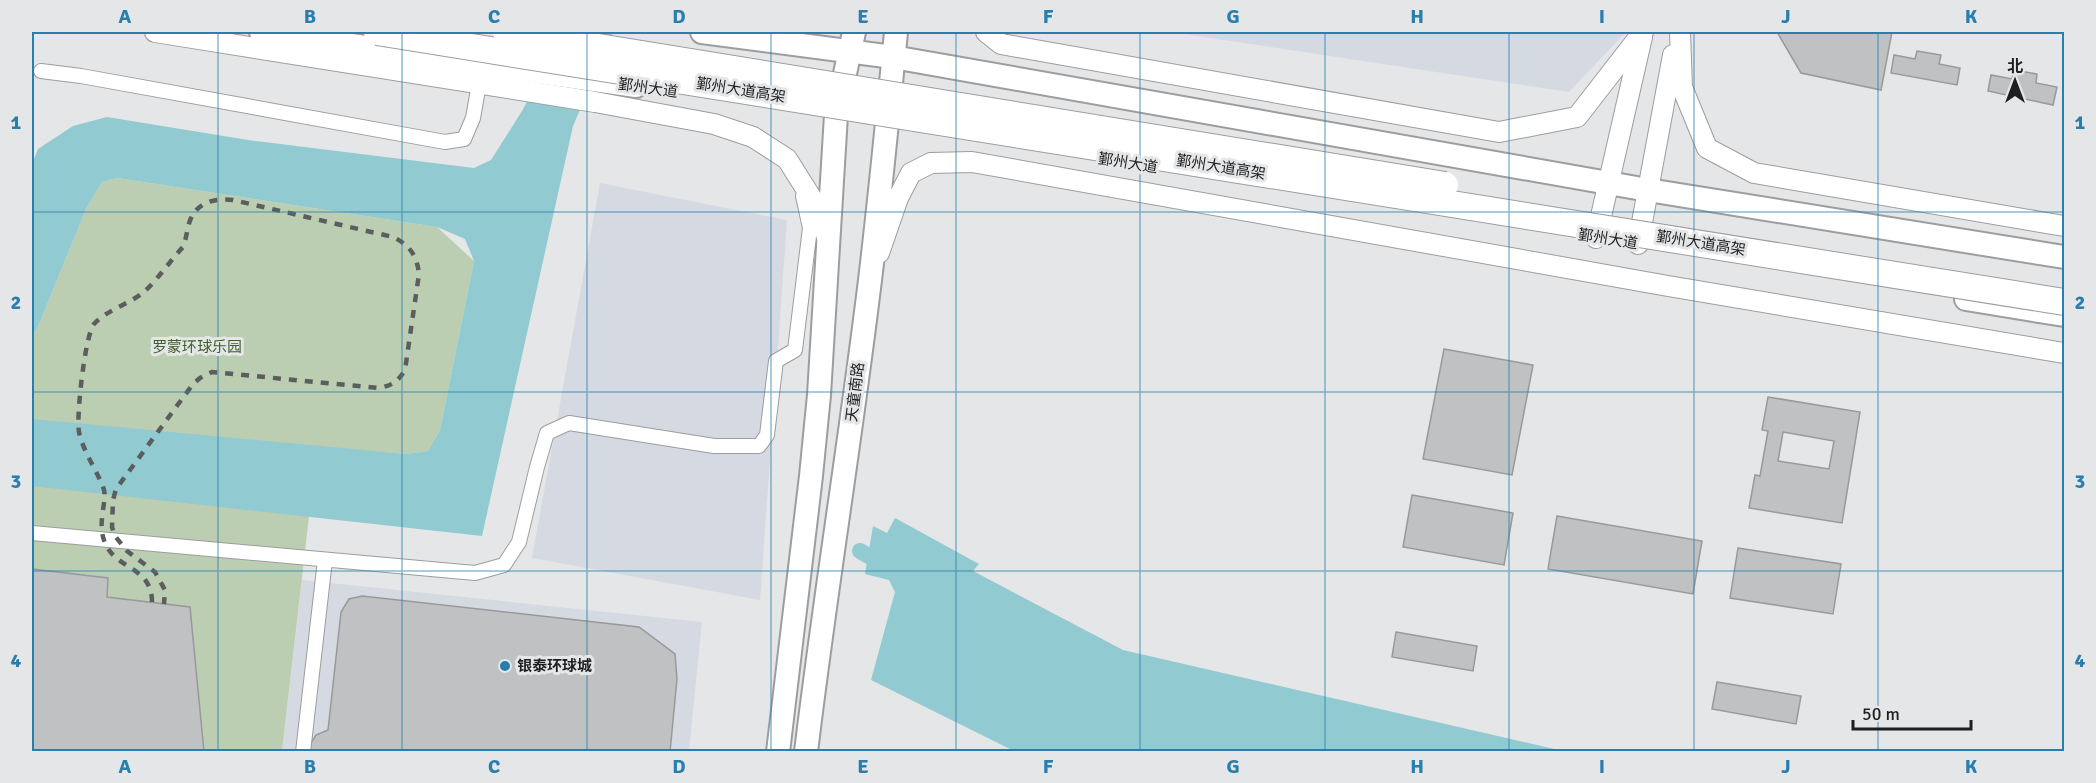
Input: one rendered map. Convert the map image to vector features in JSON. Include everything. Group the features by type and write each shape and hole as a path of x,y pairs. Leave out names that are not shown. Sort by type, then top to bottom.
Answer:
{"highway":[{"name":"鄞州大道高架","path":"377,32 2064,302"},
{"name":"鄞州大道高架","path":"506,32 2064,285"}],"main road":[{"name":"鄞州大道","path":"261,32 524,81 617,83 836,115 2064,315"},
{"path":"702,32 851,42 893,57 1648,190 2064,257"},
{"name":"天童南路","path":"806,752 822,617 844,476 870,278 896,32"},
{"path":"778,752 819,395 836,115 851,42"}],"street":[{"path":"155,32 479,84 524,81 595,102 714,124 753,137 787,159 811,198 828,238 825,272"},
{"path":"986,32 1001,44 1498,132 1577,117 1643,32"},
{"path":"1596,238 1643,32"},
{"path":"1638,244 1678,32"},
{"path":"1678,32 1682,87 1707,148 1754,172 2064,226"},
{"path":"41,71 81,76 445,142 464,139 473,118 479,84"},
{"name":"鄞州大道","path":"870,278 898,198 911,172 932,163 972,162 1668,286 2064,353"},
{"path":"32,533 476,573 504,565 519,542 547,434 569,423 714,446 759,446 767,435 776,361 795,350 810,228 800,179"},
{"path":"303,752 325,560"}],"shaded area":[{"path":"1171,32 1626,32 1569,92"},
{"path":"600,183 787,220 760,600 532,558"},
{"name":"银泰环球城","path":"302,580 702,622 689,751 282,752"}],"green space":[{"name":"罗蒙环球乐园","path":"117,178 437,227 474,261 440,430 428,451 407,454 317,447 282,751 32,752 32,335 37,329 86,209 102,182"}],"water":[{"path":"564,32 613,32 573,126 482,536 32,486 32,419 406,454 428,451 440,430 474,261 465,239 437,227 117,178 102,182 86,209 37,329 32,335 32,164 38,149 73,126 107,117 248,140 474,168 491,160 522,111"},
{"path":"895,518 979,564 973,571 1123,650 1563,751 1014,751 871,680 895,592 889,580 865,574 873,526 887,533"}],"building":[{"path":"1777,32 1892,32 1881,90 1801,73"},
{"path":"1917,51 1941,55 1939,64 1960,68 1957,85 1891,73 1894,55 1915,59"},
{"path":"2014,70 2037,74 2036,83 2057,87 2053,105 1988,91 1991,75 2012,79"},
{"path":"1444,349 1533,365 1512,475 1423,459"},
{"path":"1768,397 1860,412 1842,523 1749,508 1755,475 1760,476 1768,431 1762,430","holes":["1783,432 1834,441 1829,469 1778,461"]},
{"path":"1412,495 1513,513 1504,565 1403,547"},
{"path":"1557,516 1702,541 1693,594 1548,569"},
{"path":"1738,548 1841,564 1833,614 1730,598"},
{"path":"32,569 108,578 107,597 190,607 204,752 32,752"},
{"name":"银泰环球城","path":"362,596 639,627 675,654 677,679 670,752 305,752 316,735 328,730 341,612 349,599"},
{"path":"1396,632 1477,646 1473,671 1392,657"},
{"path":"1717,682 1801,696 1796,724 1712,709"}],"waterway":[{"path":"860,551 888,567"}],"railway":[{"path":"152,602 151,591 141,575 118,560 106,545 102,528 103,487 83,446 79,432 82,376 87,343 94,324 149,287 183,247 194,212 209,202 233,200 399,240 412,252 419,274 405,370 400,378 390,385 378,388 212,372 193,384 116,489 113,500 112,527 115,536 127,551 155,572 165,590 164,604"}],"place":[{"name":"银泰环球城","path":"505,666"}]}
